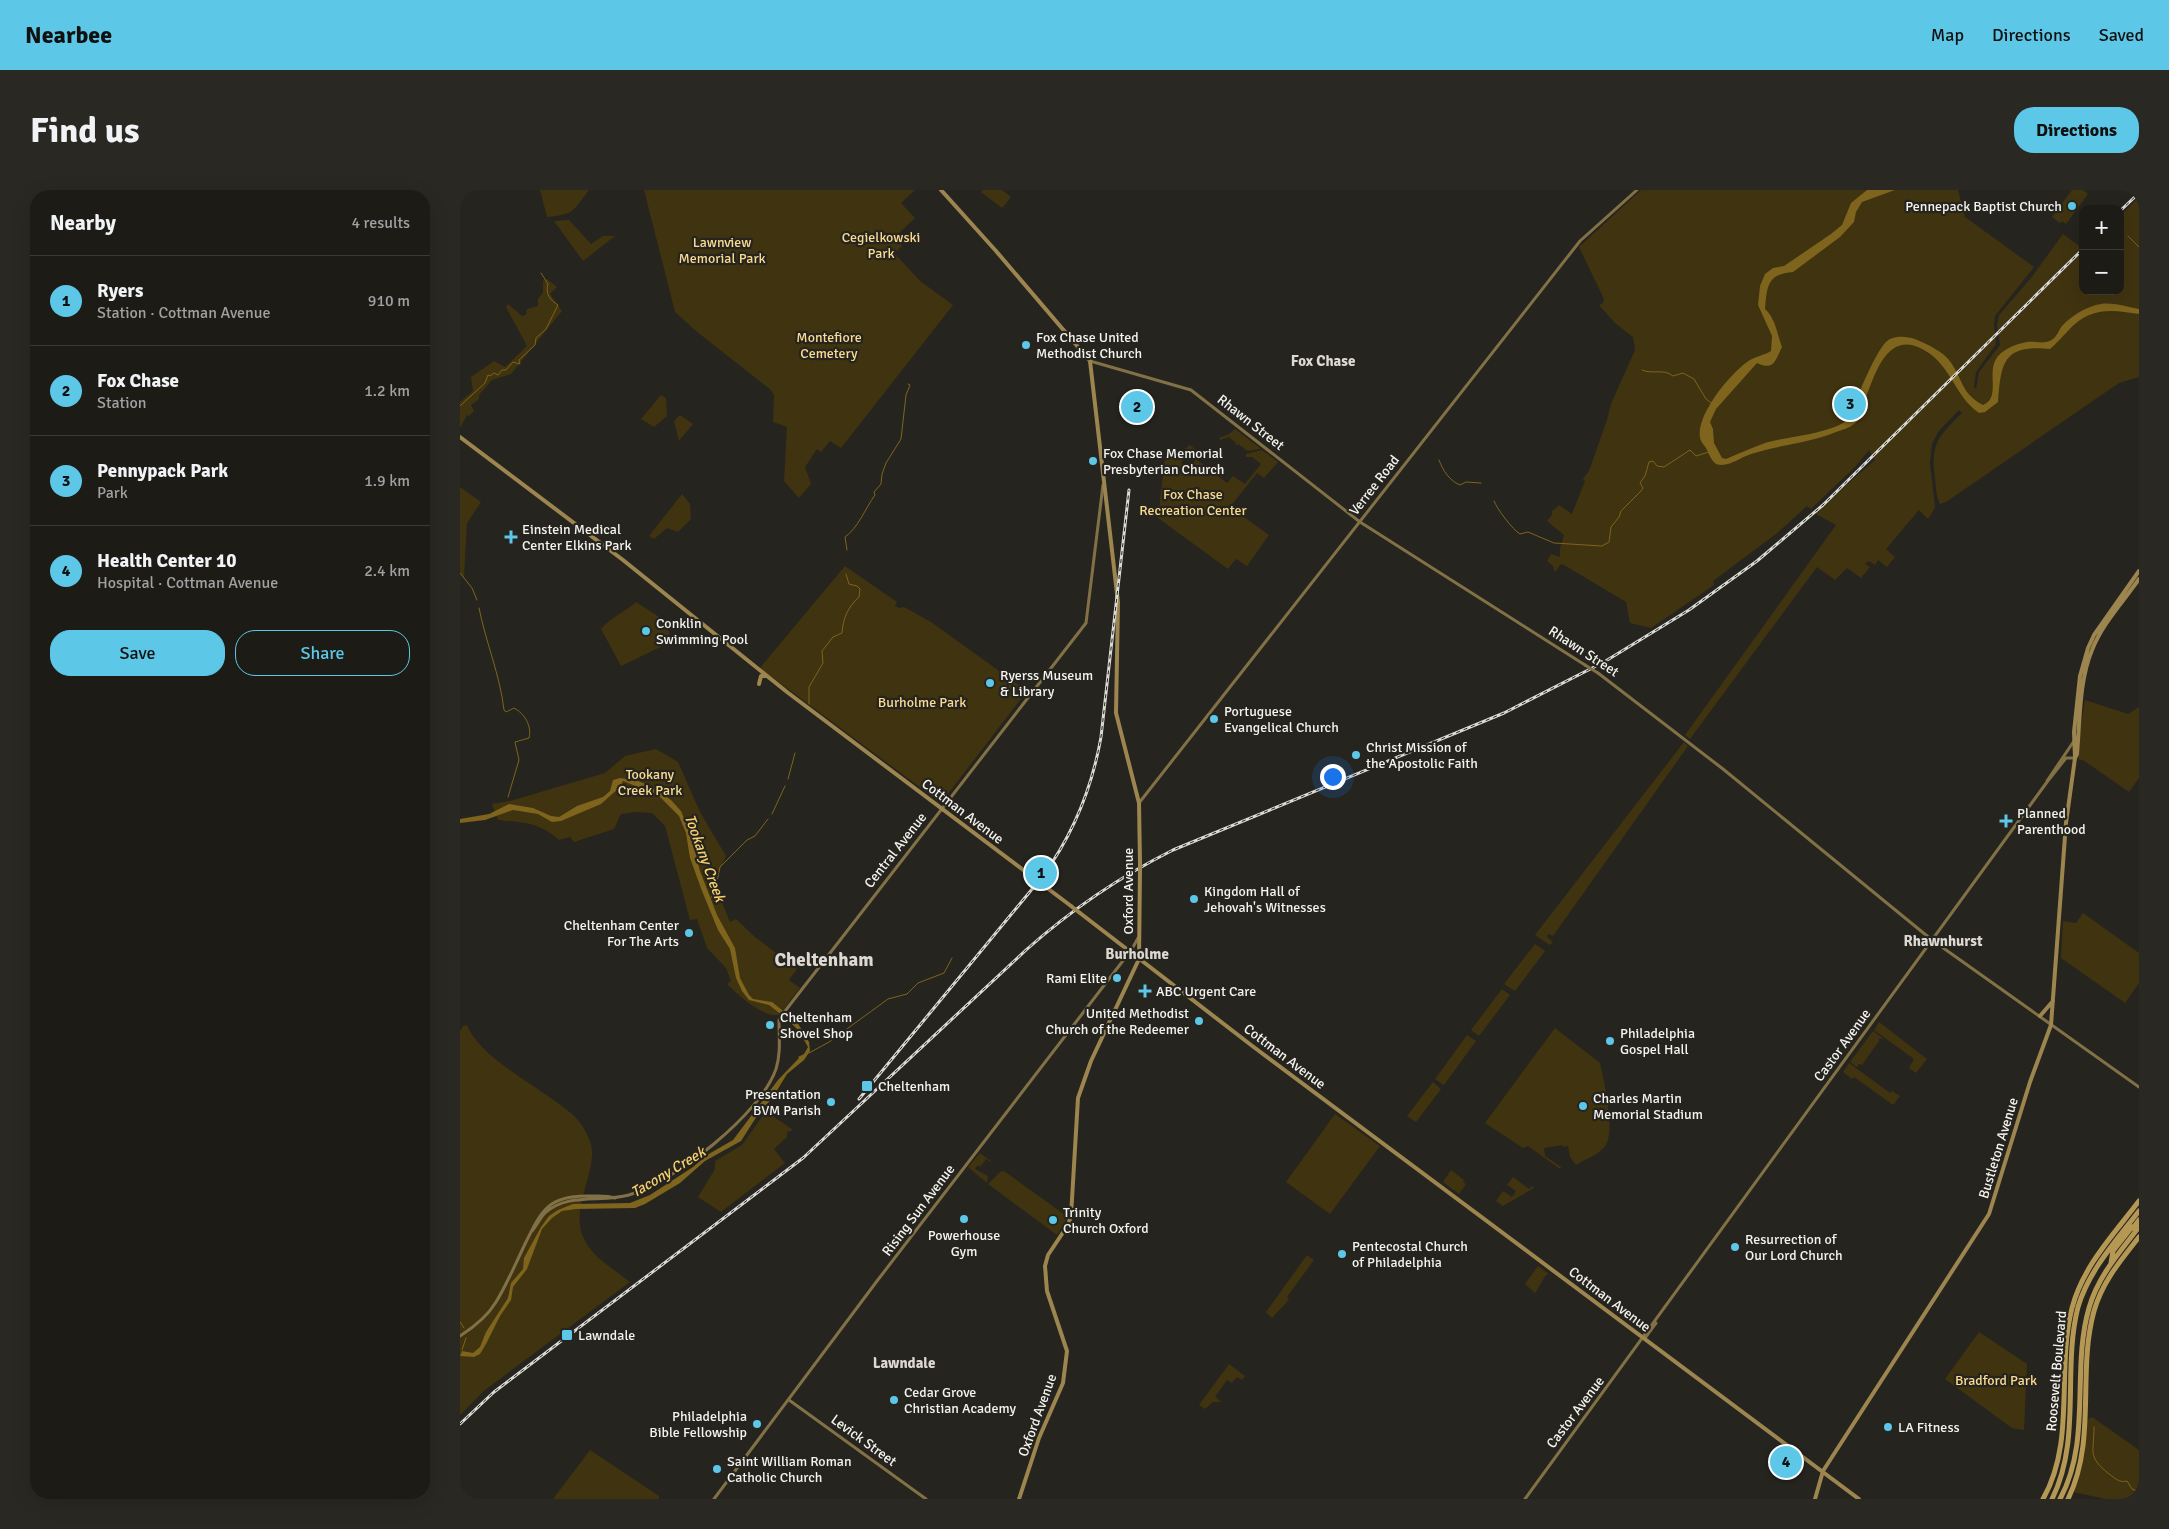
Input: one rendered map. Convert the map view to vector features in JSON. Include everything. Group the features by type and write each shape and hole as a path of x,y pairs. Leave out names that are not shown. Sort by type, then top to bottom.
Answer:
{"highway":[{"name":"Roosevelt Boulevard","path":"2043,1499 2054,1477 2060,1456 2069,1324 2079,1289 2092,1263 2139,1201"},
{"name":"Roosevelt Boulevard","path":"2052,1499 2065,1460 2074,1332 2082,1296 2097,1266 2139,1211"},
{"name":"Roosevelt Boulevard","path":"2060,1499 2070,1477 2076,1453 2084,1327 2090,1304 2099,1282 2111,1264 2113,1251 2139,1220"},
{"path":"2068,1499 2078,1473 2082,1454 2090,1328 2097,1301 2110,1275 2139,1237"},
{"path":"2083,1352 2087,1373"},
{"path":"2065,1388 2069,1416"}],"main road":[{"path":"940,190 1090,361"},
{"name":"Verree Road","path":"1139,803 1580,241 1637,190"},
{"name":"Rhawn Street","path":"1090,361 1190,390 1360,522 1598,673 1728,773 1932,940 2139,1087"},
{"name":"Oxford Avenue","path":"1019,1499 1039,1438 1063,1383 1066,1366 1066,1346 1047,1291 1045,1266 1046,1258 1070,1222 1078,1098 1091,1062 1139,959 1139,803 1116,714 1118,602 1090,361"},
{"name":"Cottman Avenue","path":"460,437 601,543 768,677 1139,959 1859,1499"},
{"path":"1100,514 1104,481"},
{"path":"1100,514 1103,504 1106,503"},
{"name":"Central Avenue","path":"615,1198 640,1191 720,1140 745,1116 763,1093 776,1069 780,1042 779,1020 785,1010 1086,623 1100,514"},
{"name":"Bustleton Avenue","path":"1815,1499 1823,1471 1988,1218 2029,1085 2051,1025 2066,822 2074,758 2074,741 2088,648 2094,635 2139,571"},
{"name":"Bustleton Avenue","path":"2074,758 2077,754 2084,668 2101,631 2139,579"},
{"path":"759,684 761,676 768,677"},
{"name":"Castor Avenue","path":"2047,782 2074,741"},
{"name":"Castor Avenue","path":"1525,1499 1644,1339 2047,782 2066,758 2074,758"},
{"name":"Rising Sun Avenue","path":"714,1499 877,1281 1130,952 1140,934"},
{"path":"2040,1016 2053,1001"},
{"name":"Rhawn Street","path":"2035,1014 2051,1025"},
{"path":"460,1336 486,1316 496,1303 538,1217 559,1200 578,1196 615,1198"},
{"path":"532,1231 545,1213 568,1200 615,1198"},
{"name":"Levick Street","path":"789,1400 926,1499"}],"green space":[{"path":"540,190 589,190 572,211 563,215 547,217"},
{"path":"644,190 915,190 901,203 915,218 895,237 902,246 887,260 895,254 920,281 953,305 841,448 830,441 821,452 817,449 805,467 811,484 799,498 784,481 787,427 773,422 774,395 771,390 696,331 675,312"},
{"path":"983,190 1002,190 1011,197 1002,208 981,192"},
{"path":"1641,190 1958,190 1965,217 2034,267 1995,316 1996,344 1976,372 1974,387 1976,389 1979,372 2000,345 1997,325 1999,315 2031,278 2063,234 2079,246 2079,295 2124,295 2124,212 2139,197 2139,377 2119,383 1946,502 1940,504 1937,494 1934,456 1942,434 1962,413 1959,410 1938,432 1932,444 1930,463 1935,508 1928,519 1919,510 1886,549 1895,557 1887,567 1878,560 1875,565 1869,561 1865,564 1870,567 1861,578 1847,568 1835,580 1817,567 1690,739 1685,735 1836,525 1814,513 1875,460 1869,450 1856,466 1811,509 1807,506 1776,534 1713,581 1714,585 1651,628 1630,623 1626,602 1564,565 1561,564 1555,572 1553,566 1547,561 1551,554 1560,557 1560,548 1564,535 1547,521 1552,515 1552,511 1559,505 1572,514 1585,481 1583,479 1589,471 1611,404 1635,350 1633,337 1615,323 1599,305 1603,303 1604,299 1579,247"},
{"path":"2072,190 2083,190 2088,194 2066,224 2062,221 2060,223 2052,217"},
{"path":"569,220 591,244 603,236 615,236 583,261 554,221"},
{"path":"547,279 557,287 550,294 562,311 511,374 492,380 479,395 479,399 471,405 474,411 469,416 467,415 460,428 460,402 473,391 471,377 494,361 505,367 527,346 506,307 508,304 522,316 526,315 527,309 538,306 538,299 543,292 543,281"},
{"path":"661,395 666,398 667,416 654,427 641,419"},
{"path":"680,415 693,424 679,441 674,421"},
{"path":"1235,429 1260,449 1248,451 1238,444 1236,446 1236,443 1229,437 1220,440 1219,438"},
{"name":"Fox Chase Recreation Center","path":"1190,445 1200,453 1198,456 1190,450 1181,463 1189,469 1196,459 1227,483 1233,476 1245,484 1261,464 1252,457 1246,457 1246,454 1262,450 1278,462 1264,478 1257,473 1230,507 1269,535 1247,566 1236,559 1228,569 1158,518 1165,458 1180,453"},
{"path":"460,487 481,502 467,523 464,578 460,572"},
{"path":"682,494 690,504 691,519 678,532 667,528 654,539 649,536"},
{"name":"Burholme Park","path":"845,566 897,602 895,606 899,608 904,607 931,622 1027,691 941,803 760,668"},
{"path":"636,602 667,622 671,642 621,666 601,629"},
{"path":"2085,700 2128,714 2139,707 2139,778 2129,792 2083,760 2079,760 2077,750"},
{"path":"1684,742 1688,746 1553,936 1548,934 1547,937 1553,942 1550,945 1535,935"},
{"name":"Tookany Creek Park","path":"656,749 678,762 700,812 726,856 714,882 730,922 736,919 755,937 797,969 789,980 800,988 779,1015 766,1013 758,1009 727,984 731,981 726,968 707,948 697,919 690,920 665,826 652,813 636,812 621,814 614,829 574,842 570,837 559,840 537,826 498,820 492,804 510,801 605,773 625,756"},
{"path":"2083,913 2139,953 2139,983 2125,1003 2061,958 2063,921 2076,923"},
{"path":"1535,944 1545,951 1515,991 1504,984"},
{"path":"1502,989 1510,995 1479,1036 1471,1030"},
{"path":"1879,1022 1927,1059 1916,1073 1909,1068 1914,1059 1874,1030"},
{"path":"467,1025 481,1046 492,1056 568,1110 578,1120 591,1143 592,1152 581,1204 580,1227 584,1239 592,1251 630,1282 485,1390 460,1415 460,1031 463,1026"},
{"path":"1555,1028 1600,1063 1609,1118 1608,1139 1605,1146 1596,1154 1576,1165 1570,1157 1568,1146 1544,1148 1545,1156 1561,1167 1560,1169 1528,1146 1523,1148 1485,1123"},
{"path":"1873,1031 1884,1039 1879,1038 1879,1041 1862,1065 1859,1064 1857,1067 1850,1062"},
{"path":"1467,1035 1476,1041 1444,1085 1435,1079"},
{"path":"1849,1063 1890,1093 1892,1091 1900,1096 1893,1105 1854,1077 1852,1079 1843,1072"},
{"path":"1433,1082 1441,1089 1416,1122 1407,1116"},
{"path":"766,1111 793,1130 787,1132 787,1137 774,1149 785,1163 721,1212 698,1197 715,1169 715,1161 742,1145"},
{"path":"1335,1114 1380,1146 1330,1214 1286,1182"},
{"path":"980,1153 996,1165 986,1159 980,1167 978,1165 975,1169 988,1176 987,1183 968,1167"},
{"path":"1451,1170 1464,1180 1463,1182 1466,1184 1459,1194 1443,1182"},
{"path":"1004,1171 1068,1217 1057,1235 988,1184 1000,1172"},
{"path":"1513,1177 1529,1189 1532,1186 1534,1188 1503,1206 1496,1201 1503,1191 1512,1197 1516,1191 1507,1185"},
{"path":"1307,1255 1314,1260 1287,1297 1289,1299 1272,1318 1266,1312"},
{"path":"1538,1266 1549,1274 1546,1275 1535,1293 1525,1284"},
{"name":"Bradford Park","path":"1979,1332 2027,1364 2024,1430 2012,1428 1945,1379"},
{"path":"1229,1364 1245,1376 1242,1380 1237,1377 1232,1383 1227,1380 1215,1397 1222,1402 1213,1402 1205,1409 1199,1405"},
{"path":"2092,1417 2139,1450 2139,1499 2106,1499 2073,1492 2087,1420"},
{"path":"590,1450 659,1496 659,1499 553,1499"}],"shaded area":[{"path":"1867,190 1895,190 1862,202 1856,212 1854,222 1840,237 1793,272 1784,273 1773,279 1770,283 1765,309 1774,322 1782,347 1771,365 1767,366 1757,363 1716,409 1710,422 1713,429 1714,443 1722,458 1726,459 1765,443 1825,430 1846,421 1854,412 1857,398 1875,359 1886,342 1892,338 1904,337 1915,339 1940,352 1949,359 1967,392 1983,405 1991,397 1995,361 2008,348 2027,342 2050,341 2070,319 2085,309 2096,305 2125,306 2139,309 2139,314 2109,311 2091,314 2075,324 2050,349 2034,348 2014,353 2003,367 1998,402 1985,412 1979,413 1963,397 1945,369 1929,353 1918,347 1906,344 1896,347 1888,353 1876,372 1859,418 1852,425 1815,439 1751,454 1729,464 1716,464 1711,459 1700,438 1700,429 1708,407 1723,386 1740,368 1750,360 1771,351 1772,336 1758,305 1760,286 1765,274 1773,268 1784,266 1842,225 1851,203"},
{"path":"620,778 638,781 653,787 671,800 681,811 691,835 700,871 717,915 735,948 740,978 749,995 753,999 772,1002 797,1022 809,1042 810,1051 804,1060 787,1074 741,1141 705,1161 680,1183 635,1208 576,1209 562,1211 552,1218 542,1229 527,1269 513,1287 511,1300 500,1316 480,1354 474,1357 460,1356 462,1351 473,1353 480,1347 486,1332 508,1298 511,1283 523,1269 524,1258 549,1216 573,1204 630,1203 650,1195 693,1167 707,1155 733,1140 778,1080 798,1057 804,1054 808,1047 799,1031 787,1019 769,1005 749,1000 742,991 736,978 730,949 718,930 690,858 686,833 679,816 658,795 623,781 620,787 601,804 561,821 552,822 538,814 513,810 485,820 460,823 460,819 489,814 509,804 533,808 551,816 559,817 577,806 603,797 610,791 613,780"}],"waterway":[{"path":"2128,236 2139,247"},
{"path":"460,406 485,383 488,375 490,376 494,373 498,375 513,362 520,364 519,360 535,345 536,338 546,329 558,305 549,296 547,291 548,284 541,273"},
{"path":"1642,370 1665,372 1673,376 1683,373 1694,379 1706,399 1713,404"},
{"path":"847,550 845,537 858,523 875,495 874,492 881,484 886,463 901,439 906,395 910,385 908,384"},
{"path":"1494,501 1498,509 1520,534 1528,532 1554,543 1602,546 1609,542 1611,527 1621,511 1643,488 1640,483 1645,476 1649,462 1653,461 1657,466 1664,467 1690,450 1696,456 1709,452"},
{"path":"1439,460 1447,475 1456,483 1460,485 1466,482 1481,483"},
{"path":"460,573 472,588 477,600"},
{"path":"809,704 809,687 823,663 822,651 833,637 842,633 847,613 859,597 860,589 849,584 846,574"},
{"path":"479,608 504,710 506,712 514,708 518,711 527,721 530,734 529,738 515,742 519,760 508,797"},
{"path":"788,779 795,753"},
{"path":"772,814 785,786"},
{"name":"Tookany Creek","path":"716,886 720,867 747,840 755,836 768,819"},
{"name":"Tookany Creek","path":"711,898 714,892"},
{"path":"809,1053 829,1042 888,999 907,994 918,983 944,973 952,958"},
{"path":"460,1322 464,1328"},
{"path":"462,1350 466,1338"},
{"path":"2094,1427 2093,1453 2097,1463 2109,1474 2122,1481 2127,1481 2132,1489 2139,1492"}],"railway":[{"path":"2124,207 2139,193"},
{"path":"460,1424 494,1392 803,1158 1026,950 1060,921 1096,895 1134,871 1173,850 1504,713 1604,662 1689,610 1757,561 1823,505 2082,250"},
{"path":"859,1099 1042,877 1063,845 1080,810 1087,793 1101,737 1129,490"}],"place":[{"name":"Pennepack Baptist Church","path":"2072,206"},
{"name":"Fox Chase United Methodist Church","path":"1026,345"},
{"name":"Pennypack Park","path":"1850,404"},
{"name":"Fox Chase","path":"1137,407"},
{"name":"Fox Chase Memorial Presbyterian Church","path":"1093,461"},
{"name":"Einstein Medical Center Elkins Park","path":"511,537"},
{"name":"Conklin Swimming Pool","path":"646,631"},
{"name":"Ryerss Museum & Library","path":"990,683"},
{"name":"Portuguese Evangelical Church","path":"1214,719"},
{"name":"Christ Mission of the Apostolic Faith","path":"1356,755"},
{"name":"Planned Parenthood","path":"2006,821"},
{"name":"Ryers","path":"1041,873"},
{"name":"Kingdom Hall of Jehovah's Witnesses","path":"1194,899"},
{"name":"Cheltenham Center For The Arts","path":"689,933"},
{"name":"Rami Elite","path":"1117,978"},
{"name":"ABC Urgent Care","path":"1145,991"},
{"name":"United Methodist Church of the Redeemer","path":"1199,1021"},
{"name":"Cheltenham Shovel Shop","path":"770,1025"},
{"name":"Philadelphia Gospel Hall","path":"1610,1041"},
{"name":"Cheltenham","path":"867,1086"},
{"name":"Presentation BVM Parish","path":"831,1102"},
{"name":"Charles Martin Memorial Stadium","path":"1583,1106"},
{"name":"Powerhouse Gym","path":"964,1219"},
{"name":"Trinity Church Oxford","path":"1053,1220"},
{"name":"Resurrection of Our Lord Church","path":"1735,1247"},
{"name":"Pentecostal Church of Philadelphia","path":"1342,1254"},
{"name":"Lawndale","path":"567,1335"},
{"name":"Cedar Grove Christian Academy","path":"894,1400"},
{"name":"Philadelphia Bible Fellowship","path":"757,1424"},
{"name":"LA Fitness","path":"1888,1427"},
{"name":"Health Center 10","path":"1786,1462"},
{"name":"Saint William Roman Catholic Church","path":"717,1469"}],"district":[{"name":"Fox Chase","path":"1323,361"},
{"name":"Rhawnhurst","path":"1943,941"},
{"name":"Burholme","path":"1137,954"},
{"name":"Cheltenham","path":"824,959"},
{"name":"Lawndale","path":"904,1363"}],"park label":[{"name":"Cegielkowski Park","path":"881,246"},
{"name":"Lawnview Memorial Park","path":"722,250"},
{"name":"Montefiore Cemetery","path":"829,346"}],"water label":[{"name":"Tacony Creek","path":"668,1172"}]}
